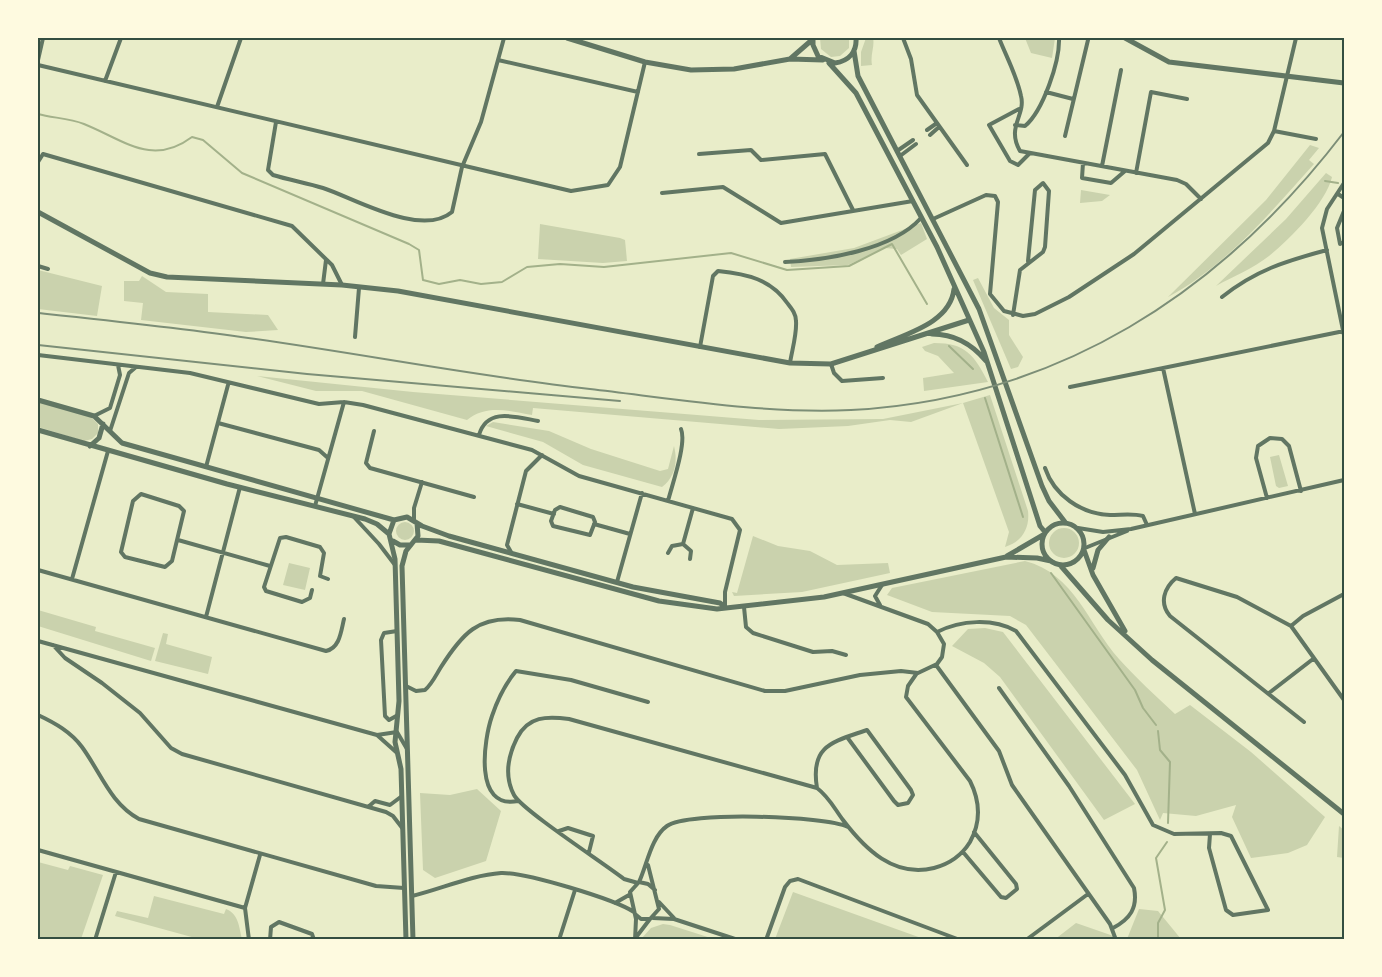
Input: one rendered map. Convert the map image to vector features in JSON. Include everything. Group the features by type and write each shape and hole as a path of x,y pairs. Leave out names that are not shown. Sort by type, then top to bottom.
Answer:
{"street":[{"path":"38,60 43,38"},
{"path":"105,81 121,38"},
{"path":"217,107 241,38"},
{"path":"276,122 268,170 273,175 324,188 399,218 424,220 447,216 454,206 462,167 469,158 481,122 504,38"},
{"path":"567,38 645,62 691,70 734,69 790,59 826,62 846,60 860,38"},
{"path":"790,59 813,38"},
{"path":"813,38 815,51 856,93 922,218 954,287 990,370 1044,534 1042,550 1051,561"},
{"path":"856,38 857,74 974,300 998,357 1042,486 1054,509 1065,522 1078,528 1097,531 1131,529"},
{"path":"903,38 911,59 917,96 967,165"},
{"path":"999,38 1022,99 1014,125 1015,141 1020,151 1181,181 1201,199"},
{"path":"1014,125 1025,126 1034,118 1046,92 1059,38"},
{"path":"1125,38 1169,62 1344,83"},
{"path":"933,219 988,194 996,198 998,202 990,294 999,307 1013,315 1035,314 1091,284 1134,254 1264,147 1274,131 1296,38"},
{"path":"1065,136 1088,40"},
{"path":"498,60 638,92"},
{"path":"38,65 462,167 572,191 608,185 620,167 645,62"},
{"path":"1102,166 1121,70"},
{"path":"1046,92 1074,99"},
{"path":"1136,173 1151,92 1187,99"},
{"path":"1019,109 988,125 1010,161 1018,165 1029,154"},
{"path":"928,132 938,125"},
{"path":"1274,131 1316,139"},
{"path":"899,154 914,142"},
{"path":"699,154 751,150 761,160 825,154 853,210"},
{"path":"38,162 43,154 292,226 326,259 342,285"},
{"path":"1083,163 1082,178 1092,180 1111,183 1125,171"},
{"path":"1013,315 1018,273 1028,261 1043,252 1045,247 1049,191 1043,183 1035,190 1028,261"},
{"path":"1070,387 1344,332 1323,220 1344,183"},
{"path":"662,193 723,187 782,223 913,201"},
{"path":"1338,194 1344,198"},
{"path":"1344,211 1337,228 1340,244 1344,242"},
{"path":"38,212 150,273 167,277 342,285 398,291 790,363 831,363 853,358 969,320 975,312 974,300"},
{"path":"785,262 820,259 883,242 910,231 922,218"},
{"path":"1222,297 1237,285 1280,262 1327,250"},
{"path":"323,284 326,259"},
{"path":"38,266 48,269"},
{"path":"700,347 713,276 718,271 741,273 764,281 780,292 794,312 796,322 790,363"},
{"path":"853,358 940,316 950,305 954,287"},
{"path":"355,337 359,288"},
{"path":"918,336 940,334 960,340 978,352 990,370"},
{"path":"38,355 190,373 228,384 250,386 319,404 344,402 479,435 542,455 579,476 732,519 740,530 725,592 725,607"},
{"path":"831,363 834,373 842,381 883,378"},
{"path":"94,416 110,408 120,375 118,365"},
{"path":"110,432 129,373 138,366"},
{"path":"1163,368 1195,514"},
{"path":"206,468 228,384"},
{"path":"38,400 94,416 122,443 316,502 377,524 400,546 409,545 416,540 419,532 415,522 414,508 422,482"},
{"path":"316,502 344,402"},
{"path":"479,435 483,423 492,417 538,421"},
{"path":"218,423 319,450 328,458"},
{"path":"90,446 102,434 103,424"},
{"path":"668,501 678,468 683,435 681,429"},
{"path":"38,430 240,486 394,520 414,508"},
{"path":"374,430 367,466 474,497"},
{"path":"1267,498 1256,458 1258,446 1270,438 1282,439 1289,446 1301,490"},
{"path":"72,579 108,451"},
{"path":"511,553 507,545 526,471 542,455"},
{"path":"1045,468 1049,480 1057,491 1073,503 1093,512 1143,516 1147,525"},
{"path":"1060,565 1074,562 1085,549 1131,529 1344,480"},
{"path":"206,617 240,486"},
{"path":"617,582 642,493"},
{"path":"141,494 182,508 184,515 178,540 172,561 165,567 124,557 121,546 136,496 141,494"},
{"path":"517,504 554,514"},
{"path":"560,507 593,517 594,524 590,535 585,535 553,526 554,514 560,507"},
{"path":"683,544 693,508"},
{"path":"352,516 379,544 395,566"},
{"path":"404,516 415,522 511,553 672,596 720,603 725,607"},
{"path":"389,534 394,520"},
{"path":"1005,557 1044,534 1050,526 1065,522"},
{"path":"594,524 630,534"},
{"path":"1078,528 1084,538 1093,575 1127,635"},
{"path":"312,590 310,598 302,602 270,594 264,587 277,543 286,537 323,550 320,576 328,579"},
{"path":"1093,575 1094,557 1109,537"},
{"path":"178,540 270,566"},
{"path":"416,540 439,541 659,601 706,608 804,601 1005,557 1051,561 1060,565 1108,620 1169,675 1344,814"},
{"path":"393,541 399,715 395,732 396,753 401,765 406,939"},
{"path":"668,553 672,546 683,544"},
{"path":"683,544 691,552 690,559"},
{"path":"409,545 402,566 413,939"},
{"path":"38,570 326,651 332,650 337,644 344,619"},
{"path":"1304,722 1170,616 1163,606 1164,596 1176,578 1237,597 1291,626 1344,700"},
{"path":"880,606 875,596 883,583"},
{"path":"655,890 648,884 624,879 518,801 507,773 512,751 526,725 544,717 569,719 818,788 848,827 879,858 901,868 930,869 946,863 963,852 974,832 978,812 974,789 906,697 911,680 918,673 936,665 942,657 944,644 937,632 928,624 842,593"},
{"path":"1291,626 1303,616 1344,594"},
{"path":"744,607 746,627 753,633 813,652 832,651 846,655"},
{"path":"405,685 416,691 425,690 455,646 469,631 485,622 502,619 520,620 765,691 785,691 860,675 901,671 918,673"},
{"path":"937,632 955,625 981,622 1003,625 1016,631 1125,775 1153,825 1174,834 1210,834 1226,834 1235,839 1268,910 1233,915 1226,910 1209,848 1210,834"},
{"path":"397,631 384,633 381,640 385,716 389,720 399,715"},
{"path":"38,641 377,735 395,732"},
{"path":"53,645 60,654 140,713 168,745 182,754 391,814 403,829"},
{"path":"74,664 82,654"},
{"path":"1269,693 1313,659"},
{"path":"936,665 999,751 1012,785 1113,928 1116,939"},
{"path":"518,801 508,802 490,791 485,775 493,713 516,671 571,680 648,702"},
{"path":"999,688 1069,786 1134,888 1135,908 1127,919 1113,928"},
{"path":"38,715 63,728 76,741 111,795 130,813 144,821 382,887 404,888"},
{"path":"818,788 817,769 824,747 847,737 864,731 869,732 911,790 912,799 908,803 898,805 847,737"},
{"path":"395,732 407,750"},
{"path":"377,735 396,753"},
{"path":"368,807 375,801 394,804 402,796"},
{"path":"828,820 836,809"},
{"path":"615,903 630,893 638,883 660,833 674,822 683,819 719,817 828,820 848,827"},
{"path":"559,831 568,828 593,836 589,852"},
{"path":"963,852 1001,897 1006,898 1017,889 1016,884 974,832"},
{"path":"38,850 245,908"},
{"path":"249,939 245,908 260,855"},
{"path":"635,939 658,909 647,864"},
{"path":"94,939 116,872"},
{"path":"411,896 500,873 520,875 615,903 641,918 674,919 738,939"},
{"path":"624,879 630,893 634,913 635,939"},
{"path":"766,939 785,887 790,881 798,879 960,939"},
{"path":"558,939 575,890"},
{"path":"1026,939 1088,894"},
{"path":"657,899 674,919"},
{"path":"270,939 271,927 279,922 312,934 314,939"}],"green space":[{"path":"820,38 849,38 849,48 840,56 831,57 821,49"},
{"path":"866,38 873,38 872,65 861,66 861,52"},
{"path":"1025,38 1055,38 1052,58 1031,53"},
{"path":"1310,145 1319,148 1309,160 1314,164 1264,219 1209,270 1168,297 1266,200"},
{"path":"1326,173 1332,177 1323,198 1297,230 1263,260 1216,286 1286,219"},
{"path":"1081,190 1110,195 1102,201 1080,203"},
{"path":"921,223 927,239 901,255 897,249 885,248 848,265 791,267 790,259 854,248"},
{"path":"540,224 625,240 627,261 603,263 538,259"},
{"path":"38,270 102,286 97,316 38,309"},
{"path":"142,276 166,292 208,294 208,312 268,315 278,330 246,332 141,320 143,303 124,301 124,281 139,281"},
{"path":"978,278 994,308 1009,320 1009,335 1023,357 1018,367 1011,369 973,280"},
{"path":"934,343 954,345 968,352 988,382 924,391 923,378 954,373 938,356 925,351 922,347"},
{"path":"257,376 413,392 759,420 883,419 963,403 911,422 890,420 848,426 779,429 533,408 532,415 490,410 467,420 362,391 316,391"},
{"path":"990,395 1028,511 1028,523 1024,534 1016,542 1005,547 1009,532 963,403"},
{"path":"38,402 91,417 98,424 98,433 92,439 84,441 38,427"},
{"path":"493,422 549,431 591,449 660,471 668,469 674,446 676,458 674,469 670,479 662,487 583,465 543,442 486,426"},
{"path":"1279,455 1288,486 1279,488 1276,486 1270,457"},
{"path":"405,522 411,525 414,531 411,537 405,540 399,537 396,531 399,525"},
{"path":"1064,528 1075,532 1079,543 1075,554 1064,558 1053,554 1049,543 1053,532"},
{"path":"753,536 778,546 810,551 837,565 888,563 890,573 802,592 734,596 732,592 737,593"},
{"path":"1025,561 1042,568 1069,588 1119,659 1175,714 1190,705 1251,752 1325,817 1307,845 1288,853 1251,858 1232,817 1236,805 1196,816 1163,813 1160,820 1137,770 1026,625 1010,616 932,612 887,595 892,588"},
{"path":"289,563 310,568 305,590 283,585"},
{"path":"38,610 96,627 95,631 155,648 151,661 38,626"},
{"path":"985,628 1003,632 1135,804 1104,820 1000,677 984,663 952,646 968,629"},
{"path":"163,633 168,634 166,644 212,657 208,674 155,661"},
{"path":"477,789 501,811 486,861 435,878 423,870 420,793 450,795"},
{"path":"1339,826 1344,830 1344,858 1337,857"},
{"path":"38,862 68,870 70,866 103,875 81,939 38,939"},
{"path":"793,892 924,939 775,939"},
{"path":"154,896 224,914 226,909 234,914 242,939 199,939 115,916 117,911 148,918"},
{"path":"1139,909 1158,911 1181,939 1127,939"},
{"path":"1076,923 1122,939 1054,940"},
{"path":"663,924 714,939 641,939 651,928"}],"waterway":[{"path":"38,114 78,122 138,148 164,150 178,146 192,137 203,140 242,173 419,250 423,280 439,284 460,280 481,284 502,282 527,267 560,264 604,267 731,253 787,270 849,266 892,244 927,304"},
{"path":"1325,181 1338,183"},
{"path":"949,346 973,369"},
{"path":"985,398 1023,517"},
{"path":"1051,573 1135,690 1143,708 1156,725"},
{"path":"1158,731 1160,750 1170,762 1168,823"},
{"path":"1158,940 1158,923 1165,910 1156,858 1167,842"}],"railway":[{"path":"38,313 216,333 503,378 720,405 818,411 851,410 927,401 998,385 1066,360 1129,327 1189,288 1244,242 1296,190 1344,132"},
{"path":"38,345 307,374 620,401"}]}
